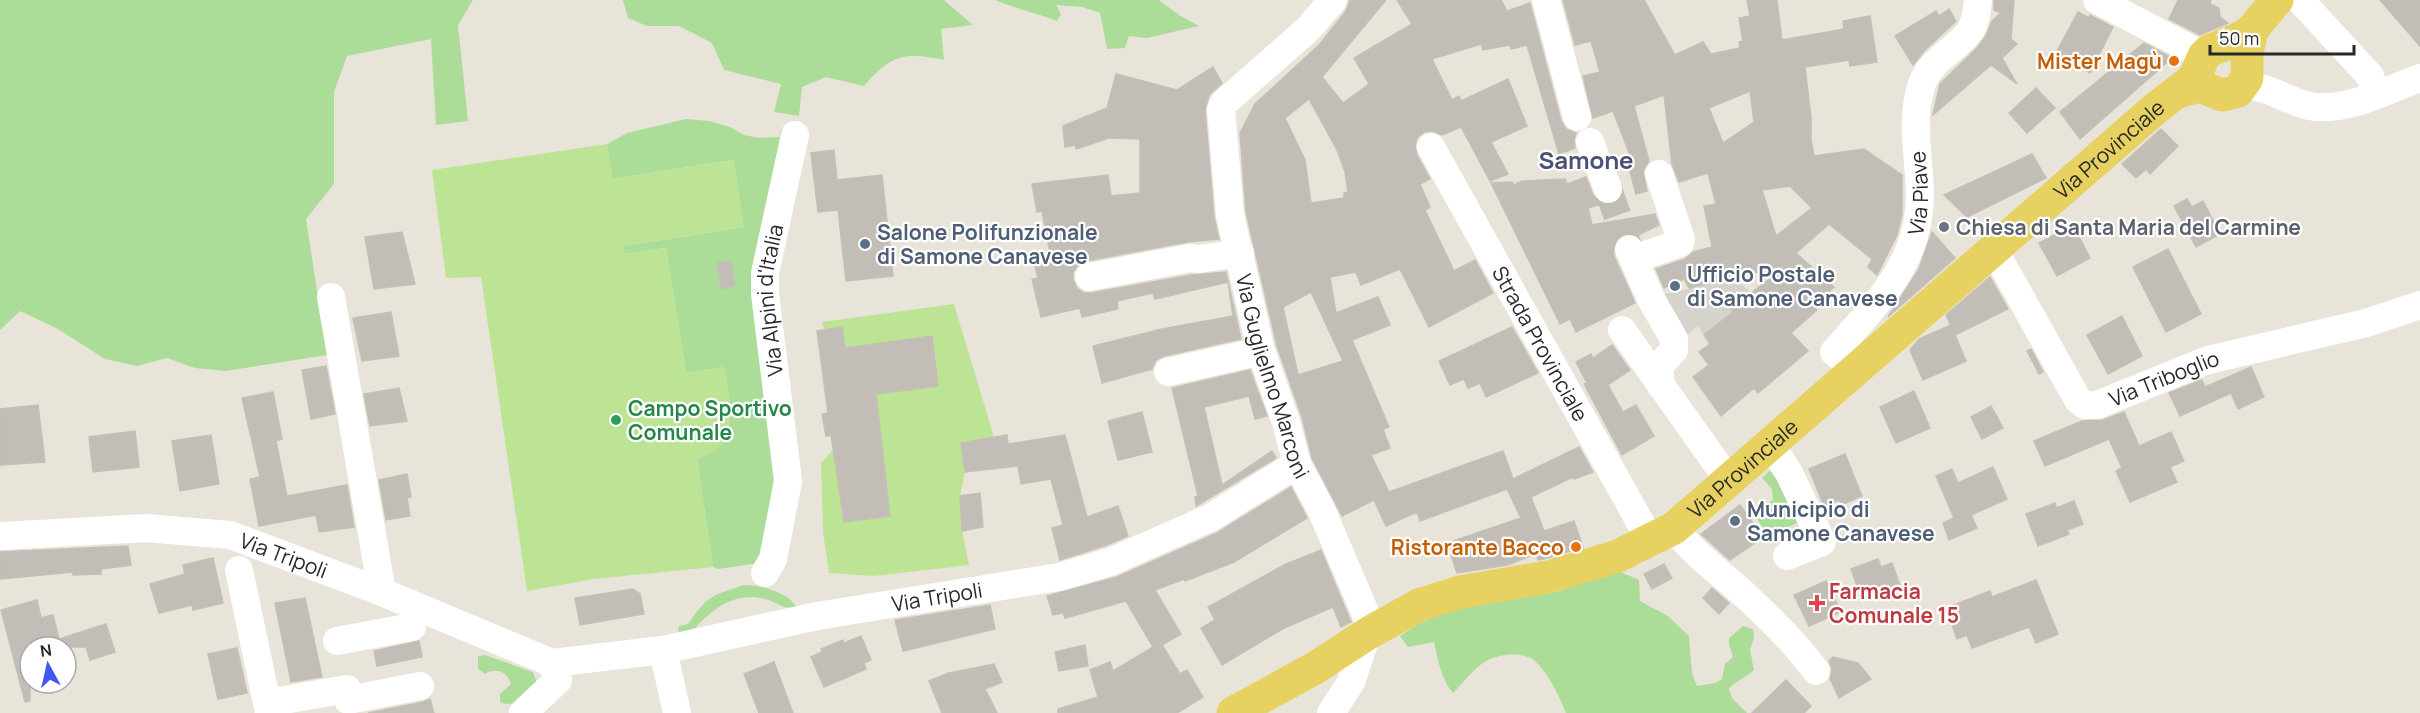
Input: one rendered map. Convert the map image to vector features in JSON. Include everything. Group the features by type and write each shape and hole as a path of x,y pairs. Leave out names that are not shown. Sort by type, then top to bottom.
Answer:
{"main road":[{"name":"Via Provinciale","path":"1233,713 1315,668 1370,632 1419,605 1460,592 1548,576 1618,556 1662,534 1729,481 2156,108 2224,73 2242,38 2252,30 2277,0"}],"street":[{"name":"Via Guglielmo Marconi","path":"1333,0 1308,29 1224,103 1221,109 1230,215 1260,351 1286,422 1297,464 1321,509 1370,632"},
{"path":"1546,0 1577,117"},
{"name":"Via Piave","path":"1856,370 1834,352 1889,290 1912,249 1917,234 1920,194 1916,143 1921,86 1926,72 1970,31 1976,17 1978,0"},
{"path":"2097,0 2224,73 2284,98 2311,106 2338,106 2420,78"},
{"path":"2300,0 2370,76 2377,94"},
{"name":"Via Alpini d'Italia","path":"765,573 773,559 788,481 765,294 765,273 795,135"},
{"path":"1590,142 1608,189"},
{"name":"Strada Provinciale","path":"1431,147 1662,534 1687,545 1749,599 1807,658 1816,671"},
{"path":"1659,174 1681,239 1680,243 1631,254 1652,300 1674,339 1674,350 1659,366 1661,386"},
{"name":"Via Triboglio","path":"1993,248 2078,399 2085,405 2097,405 2208,360 2366,323 2420,305"},
{"path":"1089,277 1190,258 1199,259 1240,253"},
{"path":"332,297 382,591"},
{"path":"1622,330 1729,481"},
{"path":"1168,372 1260,351"},
{"path":"1770,444 1789,473 1822,542 1788,556"},
{"name":"Via Tripoli","path":"0,536 146,528 230,535 382,591 552,663 663,650 817,616 1059,577 1110,562 1210,518 1297,464"},
{"path":"239,570 268,708 420,686"},
{"path":"337,641 412,627"},
{"path":"1331,713 1352,682 1370,632"},
{"path":"663,650 677,713"},
{"path":"523,713 558,680 552,663"}],"green space":[{"path":"0,0 473,0 458,25 468,121 436,125 431,39 347,56 334,92 334,184 306,219 327,355 225,371 195,368 167,358 137,366 105,359 58,329 20,311 0,330"},
{"path":"623,0 944,0 973,25 941,29 944,60 908,56 883,67 864,86 826,77 802,87 799,116 774,112 781,84 724,70 712,43 679,26 647,26 628,18"},
{"path":"995,0 1159,0 1199,26 1147,38 1129,36 1125,48 1107,49 1100,13 1082,7 1056,5 1061,14 1057,21"},
{"path":"686,119 709,121 730,127 744,135 759,138 780,137 781,129 789,139 763,250 781,477 766,562 718,569 713,567 697,459 714,451 725,367 686,373 666,248 624,254 623,246 744,227 733,160 612,179 607,144 627,133"},
{"name":"Campo Sportivo Comunale","path":"607,144 613,179 734,160 744,227 623,246 625,254 666,248 686,373 725,367 730,403 729,438 714,451 697,459 713,567 594,579 527,591 481,277 446,278 432,170"},
{"path":"954,304 994,437 961,444 965,472 960,496 962,531 969,565 874,576 829,573 823,532 821,463 833,450 844,522 889,516 876,394 938,386 845,348 842,327 824,330 822,322"},
{"path":"1777,464 1804,520 1768,536 1755,513 1773,500 1772,489 1762,478"},
{"path":"1616,570 1639,580 1640,601 1668,616 1689,636 1692,673 1697,686 1715,683 1722,679 1725,664 1733,657 1729,638 1743,626 1753,629 1754,638 1750,650 1754,670 1729,689 1732,698 1747,713 1566,713 1545,672 1535,661 1518,655 1504,655 1486,661 1453,693 1443,675 1434,642 1408,647 1400,636 1443,612 1539,593 1557,592"},
{"path":"744,585 775,591 787,597 799,608 785,607 757,597 747,597 719,607 696,627 698,631 681,635 678,631 679,626 688,624 711,598"},
{"path":"485,655 533,672 537,683 516,702 505,704 500,702 500,694 511,684 507,676 501,672 493,671 485,674 478,669 478,656"}],"shaded area":[{"path":"1734,278 1752,293 1738,318 1704,335 1698,326 1682,339 1653,297"}],"building":[{"path":"1350,0 1386,0 1322,77 1343,103 1369,84 1354,58 1412,24 1397,0 1501,0 1507,11 1530,3 1561,121 1566,129 1576,133 1575,148 1559,154 1527,45 1511,49 1510,45 1483,50 1481,44 1432,59 1452,100 1459,96 1461,101 1508,79 1527,126 1491,142 1508,174 1490,181 1461,127 1442,135 1432,131 1424,132 1417,138 1415,146 1417,155 1430,179 1420,184 1430,207 1425,210 1454,271 1475,260 1493,293 1429,327 1400,269 1361,285 1356,272 1330,277 1336,313 1378,297 1390,325 1352,340 1389,427 1383,429 1390,448 1371,455 1389,492 1503,451 1513,479 1579,447 1593,472 1574,479 1573,477 1531,497 1544,531 1574,521 1583,547 1544,559 1538,560 1536,554 1507,565 1457,573 1447,543 1521,518 1507,489 1420,521 1417,512 1386,526 1374,500 1342,516 1312,458 1302,417 1277,346 1246,212 1240,133 1255,104 1320,44 1346,11","holes":["1309,99 1337,150 1345,172 1348,192 1344,193 1344,198 1311,203 1305,160 1285,118","1311,292 1343,361 1298,375 1283,307"]},
{"path":"1563,0 1644,0 1675,55 1703,42 1711,54 1740,48 1739,42 1743,41 1739,18 1750,16 1747,0 1777,0 1782,40 1844,29 1843,21 1870,16 1877,62 1850,66 1849,60 1805,67 1811,118 1811,140 1814,156 1864,149 1902,175 1902,215 1897,235 1877,275 1868,267 1872,259 1829,224 1796,253 1834,287 1820,300 1821,302 1815,308 1817,310 1791,333 1808,351 1758,393 1754,388 1721,416 1693,377 1709,365 1699,352 1710,344 1704,335 1733,312 1731,309 1786,266 1689,288 1684,279 1664,288 1656,269 1685,259 1693,252 1712,247 1704,206 1716,204 1708,173 1679,182 1672,164 1664,95 1634,106 1649,161 1643,171 1647,191 1636,194 1626,157 1630,155 1613,111 1593,118 1583,76 1600,72 1591,41 1575,45","holes":["1750,91 1754,122 1723,143 1709,108","1790,186 1812,208 1776,236 1762,190"]},
{"path":"1994,0 2014,0 2011,39 2017,44 2002,58 2017,84 1991,65 1933,115 1940,84 1977,48 1986,36 1992,21 2001,13 1994,10"},
{"path":"2178,0 2211,0 2210,4 2219,8 2220,17 2228,23 2200,35 2169,19"},
{"path":"2380,0 2420,0 2420,46"},
{"path":"1949,9 1956,21 1925,50 1913,65 1895,36 1936,11 1939,16"},
{"path":"2078,12 2089,18 2090,15 2113,27 2090,73 2055,55"},
{"path":"2144,43 2172,58 2080,139 2060,112"},
{"path":"1213,67 1222,83 1209,95 1205,110 1214,217 1219,239 1187,242 1086,261 1078,265 1073,272 1073,279 1077,288 1084,293 1091,293 1191,275 1226,272 1241,339 1164,356 1156,360 1152,369 1102,383 1093,346 1162,329 1233,316 1228,282 1155,299 1153,293 1117,301 1118,309 1082,317 1080,308 1041,317 1032,279 1038,278 1034,262 1051,258 1042,211 1037,212 1032,184 1108,175 1111,196 1140,193 1140,139 1109,138 1076,149 1075,145 1065,147 1063,126 1107,108 1116,74 1177,90"},
{"path":"2036,88 2055,108 2027,133 2009,113"},
{"path":"2161,129 2178,146 2150,174 2146,169 2136,178 2122,164"},
{"name":"Salone Polifunzionale di Samone Canavese","path":"834,150 837,180 882,175 893,276 846,281 838,210 818,212 811,153"},
{"path":"2032,154 2046,178 1967,217 1944,195"},
{"path":"1586,177 1593,195 1602,204 1588,208 1592,225 1655,214 1659,225 1638,235 1622,234 1616,239 1613,247 1614,256 1635,303 1576,332 1570,319 1560,324 1491,183 1512,182 1514,185 1522,181 1565,179 1567,184"},
{"path":"2187,199 2192,207 2203,201 2220,234 2196,247 2174,206"},
{"path":"2073,225 2090,258 2057,276 2039,243"},
{"path":"402,232 415,284 374,289 365,237"},
{"path":"1932,232 1955,258 1888,317 1919,269"},
{"path":"2168,249 2201,314 2166,332 2133,267"},
{"path":"731,261 735,286 721,289 717,263"},
{"path":"1990,277 2008,309 1955,335 1946,315"},
{"path":"391,312 399,356 362,361 353,318"},
{"path":"2122,316 2142,356 2108,374 2087,335"},
{"path":"1951,325 1966,361 1923,380 1910,350 1919,339"},
{"path":"842,327 845,348 932,336 938,386 876,394 890,516 844,522 831,435 826,436 822,414 828,413 817,331"},
{"path":"1512,327 1538,373 1486,397 1480,383 1468,388 1464,379 1450,385 1439,361"},
{"path":"1612,345 1630,370 1608,385 1623,412 1636,405 1654,436 1622,455 1584,384 1587,383 1576,362 1591,354 1593,358"},
{"path":"2031,349 2043,372 2039,374 2027,351"},
{"path":"326,366 335,414 311,419 302,370"},
{"path":"2251,367 2264,397 2238,409 2231,393 2180,416 2169,393 2202,380 2205,387"},
{"path":"1250,370 1267,416 1255,419 1249,396 1204,407 1222,485 1272,451 1276,458 1196,506 1195,497 1198,496 1172,388"},
{"path":"399,388 407,421 370,426 364,394"},
{"path":"1914,391 1930,428 1896,443 1880,407"},
{"path":"273,392 282,439 276,441 287,496 347,485 354,527 319,532 316,515 259,526 250,479 260,477 242,398"},
{"path":"38,405 45,462 0,465 0,409"},
{"path":"1991,406 2003,428 1982,439 1971,417"},
{"path":"1142,412 1152,452 1118,460 1108,421"},
{"path":"2124,412 2139,446 2171,432 2184,461 2170,467 2177,482 2130,502 2116,471 2122,468 2109,439 2045,466 2034,441 2082,421 2103,420"},
{"path":"135,431 139,467 93,472 89,437"},
{"path":"211,435 219,484 180,491 172,441"},
{"path":"1007,435 1008,444 1065,435 1087,517 1118,506 1128,536 1060,560 1052,528 1063,525 1051,479 1021,484 1018,466 965,472 961,443"},
{"path":"1845,454 1862,496 1841,505 1839,500 1824,506 1809,469"},
{"path":"1993,467 2007,499 1971,515 1977,528 1949,540 1943,523 1954,518 1936,476 1952,469 1958,483"},
{"path":"407,474 411,497 407,498 410,516 386,520 379,480"},
{"path":"1291,487 1307,518 1234,562 1155,590 1181,634 1162,645 1180,674 1187,670 1203,697 1177,713 1058,713 1058,709 1098,697 1090,670 1110,662 1113,671 1153,647 1126,601 1065,618 1063,613 1053,615 1047,596 1117,577 1217,533"},
{"path":"980,493 983,527 962,531 960,496"},
{"path":"2074,501 2083,524 2067,530 2069,534 2038,546 2026,514 2055,503 2056,508"},
{"name":"Municipio di Samone Canavese","path":"1740,505 1763,537 1730,560 1701,534"},
{"path":"128,546 131,565 101,569 101,574 73,575 73,572 0,579 0,552"},
{"path":"1321,550 1351,622 1341,627 1333,607 1284,628 1222,665 1201,628 1215,620 1208,607 1284,565"},
{"path":"213,558 223,603 193,610 192,605 159,613 150,584 185,574 183,565"},
{"path":"1878,559 1881,567 1892,563 1901,588 1874,598 1872,590 1860,594 1851,569"},
{"path":"1664,564 1672,578 1652,589 1644,574"},
{"path":"2036,580 2058,634 2036,643 2029,627 1972,648 1967,635 1957,639 1946,608 1990,591 1992,597"},
{"name":"Farmacia Comunale 15","path":"1826,581 1841,612 1809,626 1794,595"},
{"path":"1712,588 1729,603 1719,614 1703,598"},
{"path":"633,589 640,594 644,614 580,625 575,598"},
{"path":"305,598 322,677 291,682 275,603"},
{"path":"37,600 41,618 53,615 58,635 18,635 18,675 1,610"},
{"path":"990,605 995,629 903,651 895,620"},
{"path":"106,624 115,652 90,660 86,647 78,647 78,635 72,635"},
{"path":"861,636 871,660 864,663 866,669 824,687 811,657 822,652 821,649"},
{"path":"419,641 422,657 377,666 374,651"},
{"path":"1085,645 1088,666 1059,671 1055,652"},
{"path":"237,648 247,693 218,699 208,654"},
{"path":"1833,657 1858,663 1871,679 1839,698 1830,679 1832,669 1829,661"},
{"path":"774,662 793,713 759,713 744,674"},
{"path":"994,664 1002,682 985,689 997,713 942,713 929,681 949,673"},
{"path":"1786,680 1811,706 1804,713 1752,713"},
{"path":"23,695 30,695 30,701 25,702"},
{"path":"430,699 434,713 368,713 423,702"}],"tunnel":[{"path":"1608,189 1629,249"}],"place":[{"name":"Mister Magù","path":"2174,61"},
{"name":"Chiesa di Santa Maria del Carmine","path":"1944,227"},
{"name":"Salone Polifunzionale di Samone Canavese","path":"865,244"},
{"name":"Ufficio Postale di Samone Canavese","path":"1675,286"},
{"name":"Campo Sportivo Comunale","path":"616,420"},
{"name":"Municipio di Samone Canavese","path":"1735,521"},
{"name":"Ristorante Bacco","path":"1576,547"},
{"name":"Farmacia Comunale 15","path":"1817,603"}],"district":[{"name":"Samone","path":"1586,159"}]}
